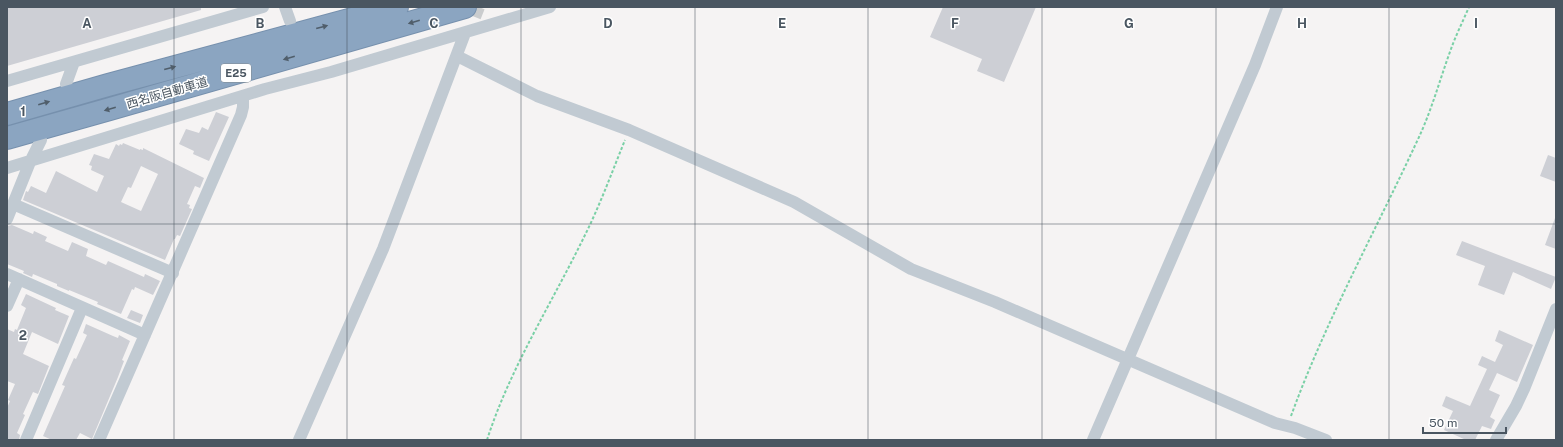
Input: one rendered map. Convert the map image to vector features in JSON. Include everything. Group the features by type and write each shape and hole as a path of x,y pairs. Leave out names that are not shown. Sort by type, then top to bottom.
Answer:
{"highway":[{"name":"西名阪自動車道","path":"7,114 108,85 397,7"},
{"name":"西名阪自動車道","path":"7,138 110,109 473,18"}],"street":[{"path":"7,80 263,7"},
{"path":"285,7 290,21"},
{"path":"299,440 383,249 465,33 473,18 550,7"},
{"path":"1093,440 1255,65 1277,7"},
{"path":"7,168 265,89 331,72 465,33"},
{"path":"457,56 537,96 629,130 794,202 918,272 995,302 1275,423 1288,426 1326,440"},
{"path":"66,84 74,62"},
{"path":"262,76 265,89"},
{"path":"99,440 241,115 243,96"},
{"path":"7,218 30,162 41,140"},
{"path":"13,204 173,273"},
{"path":"7,274 145,335"},
{"path":"7,306 19,279"},
{"path":"26,440 82,308"},
{"path":"1496,440 1524,389 1556,309"}],"path":[{"path":"1288,426 1302,387 1330,323 1423,129 1435,98 1452,44 1469,7"},
{"path":"487,440 497,409 514,372 586,234 629,130"}],"building":[{"path":"7,7 201,7 201,10 7,66"},
{"path":"943,7 1036,7 1004,82 977,71 982,59 930,37"},
{"path":"216,112 229,117 209,161 193,154 194,151 179,144 186,129 199,133 202,127 208,130"},
{"path":"123,143 140,150 143,150 143,148 204,178 200,188 195,186 187,204 190,205 189,208 192,209 180,236 177,235 174,239 165,260 23,200 26,191 28,192 31,186 46,193 56,171 97,192 104,176 91,170 92,166 89,165 94,154 109,159 116,144 119,146 120,144 122,145","holes":["141,166 158,174 141,211 121,202 128,187 131,188"]},
{"path":"1548,155 1556,158 1556,182 1540,176"},
{"path":"1555,218 1556,219 1556,249 1545,245"},
{"path":"12,225 33,234 34,231 47,237 45,241 68,251 72,242 88,249 86,256 106,265 108,261 144,277 145,274 160,281 153,295 135,287 134,290 132,289 121,314 97,304 98,302 57,286 57,284 33,274 32,277 23,273 24,271 7,264 7,226"},
{"path":"1462,241 1556,277 1551,289 1513,272 1504,295 1478,285 1485,266 1456,255"},
{"path":"26,294 56,308 55,310 69,316 58,344 32,332 23,354 49,366 38,394 33,392 23,414 25,415 17,433 20,435 19,440 7,440 7,408 10,401 8,400 15,384 7,381 7,329 14,332 15,329 17,330 26,308 21,305"},
{"path":"131,310 143,315 140,323 127,318"},
{"path":"86,324 118,338 119,335 130,341 122,360 124,361 118,377 92,439 80,433 76,440 52,440 43,436 65,386 62,385 74,358 76,359 87,335 83,333"},
{"path":"1499,330 1533,345 1517,382 1497,373 1489,390 1500,395 1490,417 1495,420 1491,429 1482,426 1475,440 1466,440 1444,430 1453,411 1442,406 1446,396 1470,406 1487,369 1478,365 1482,356 1495,362 1503,345 1495,341"}],"tunnel":[{"path":"475,17 479,7"}]}
